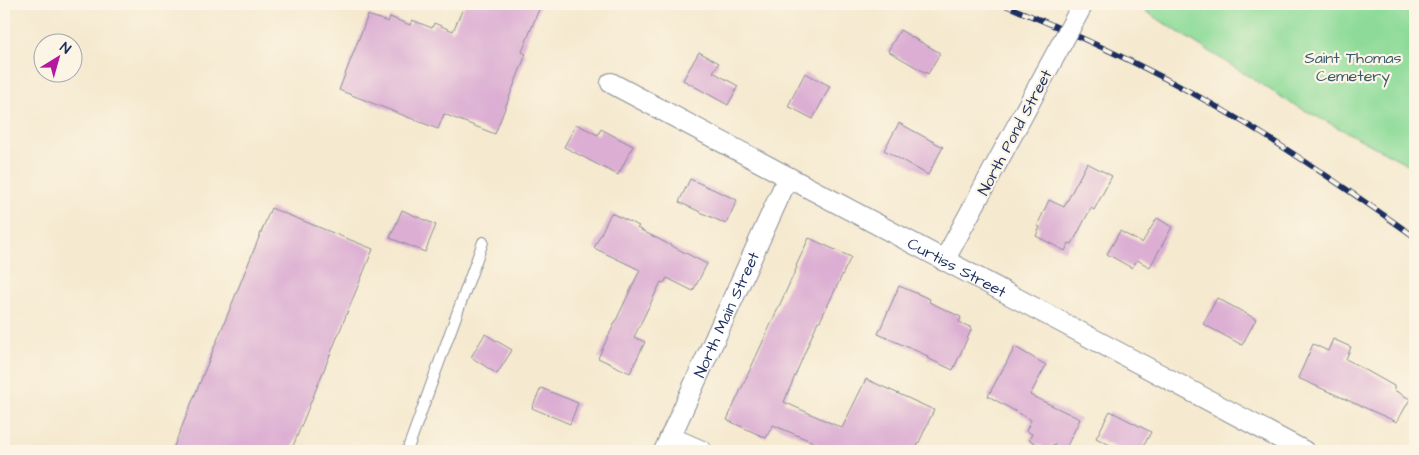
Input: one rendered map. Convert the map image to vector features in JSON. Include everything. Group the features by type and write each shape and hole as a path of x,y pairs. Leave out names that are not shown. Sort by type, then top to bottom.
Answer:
{"street":[{"name":"North Pond Street","path":"944,261 1083,4"},
{"name":"Curtiss Street","path":"611,83 1304,451"},
{"name":"North Main Street","path":"667,444 788,177"},
{"path":"667,444 702,451"}],"lane":[{"path":"407,451 483,242"}],"green space":[{"name":"Saint Thomas Cemetery","path":"1134,4 1415,4 1415,168 1291,103"}],"building":[{"path":"465,4 541,4 522,52 526,54 495,134 444,114 438,129 339,90 368,15 388,22 390,17 410,25 412,20 432,28 434,23 453,31"},
{"path":"900,30 940,53 928,74 888,51"},
{"path":"699,52 719,63 713,72 738,86 728,105 683,80"},
{"path":"805,73 830,86 813,119 788,106"},
{"path":"899,123 943,147 928,175 884,150"},
{"path":"576,124 598,135 601,129 633,146 618,175 564,147"},
{"path":"1087,163 1112,176 1094,210 1091,208 1072,244 1069,243 1065,251 1036,236 1040,227 1037,226 1049,200 1064,207"},
{"path":"690,179 737,200 726,224 679,202"},
{"path":"271,208 373,249 291,451 172,451"},
{"path":"402,210 436,225 425,252 390,238"},
{"path":"611,213 639,226 637,228 707,264 693,291 667,278 664,283 661,282 634,337 645,342 630,373 598,358 640,270 594,248"},
{"path":"1157,218 1172,227 1150,267 1137,260 1132,268 1107,254 1120,231 1142,243"},
{"path":"809,238 851,257 820,321 818,321 784,402 842,428 866,379 934,410 915,451 834,451 773,425 766,438 727,420"},
{"path":"899,286 930,299 929,302 961,317 959,322 972,328 953,370 927,358 928,356 878,334"},
{"path":"1217,298 1256,319 1242,345 1203,324"},
{"path":"485,334 512,350 497,374 471,357"},
{"path":"1333,339 1351,347 1346,359 1394,386 1394,390 1410,399 1397,422 1298,378 1313,344 1328,351"},
{"path":"1015,347 1046,365 1030,395 1080,419 1065,450 1053,444 1050,450 1029,440 1032,434 1026,431 1031,420 988,396"},
{"path":"541,388 578,403 570,424 532,408"},
{"path":"1110,411 1151,432 1141,451 1122,451 1096,438"}],"railway":[{"path":"1002,4 1128,60 1189,91 1248,125 1415,237"}]}
